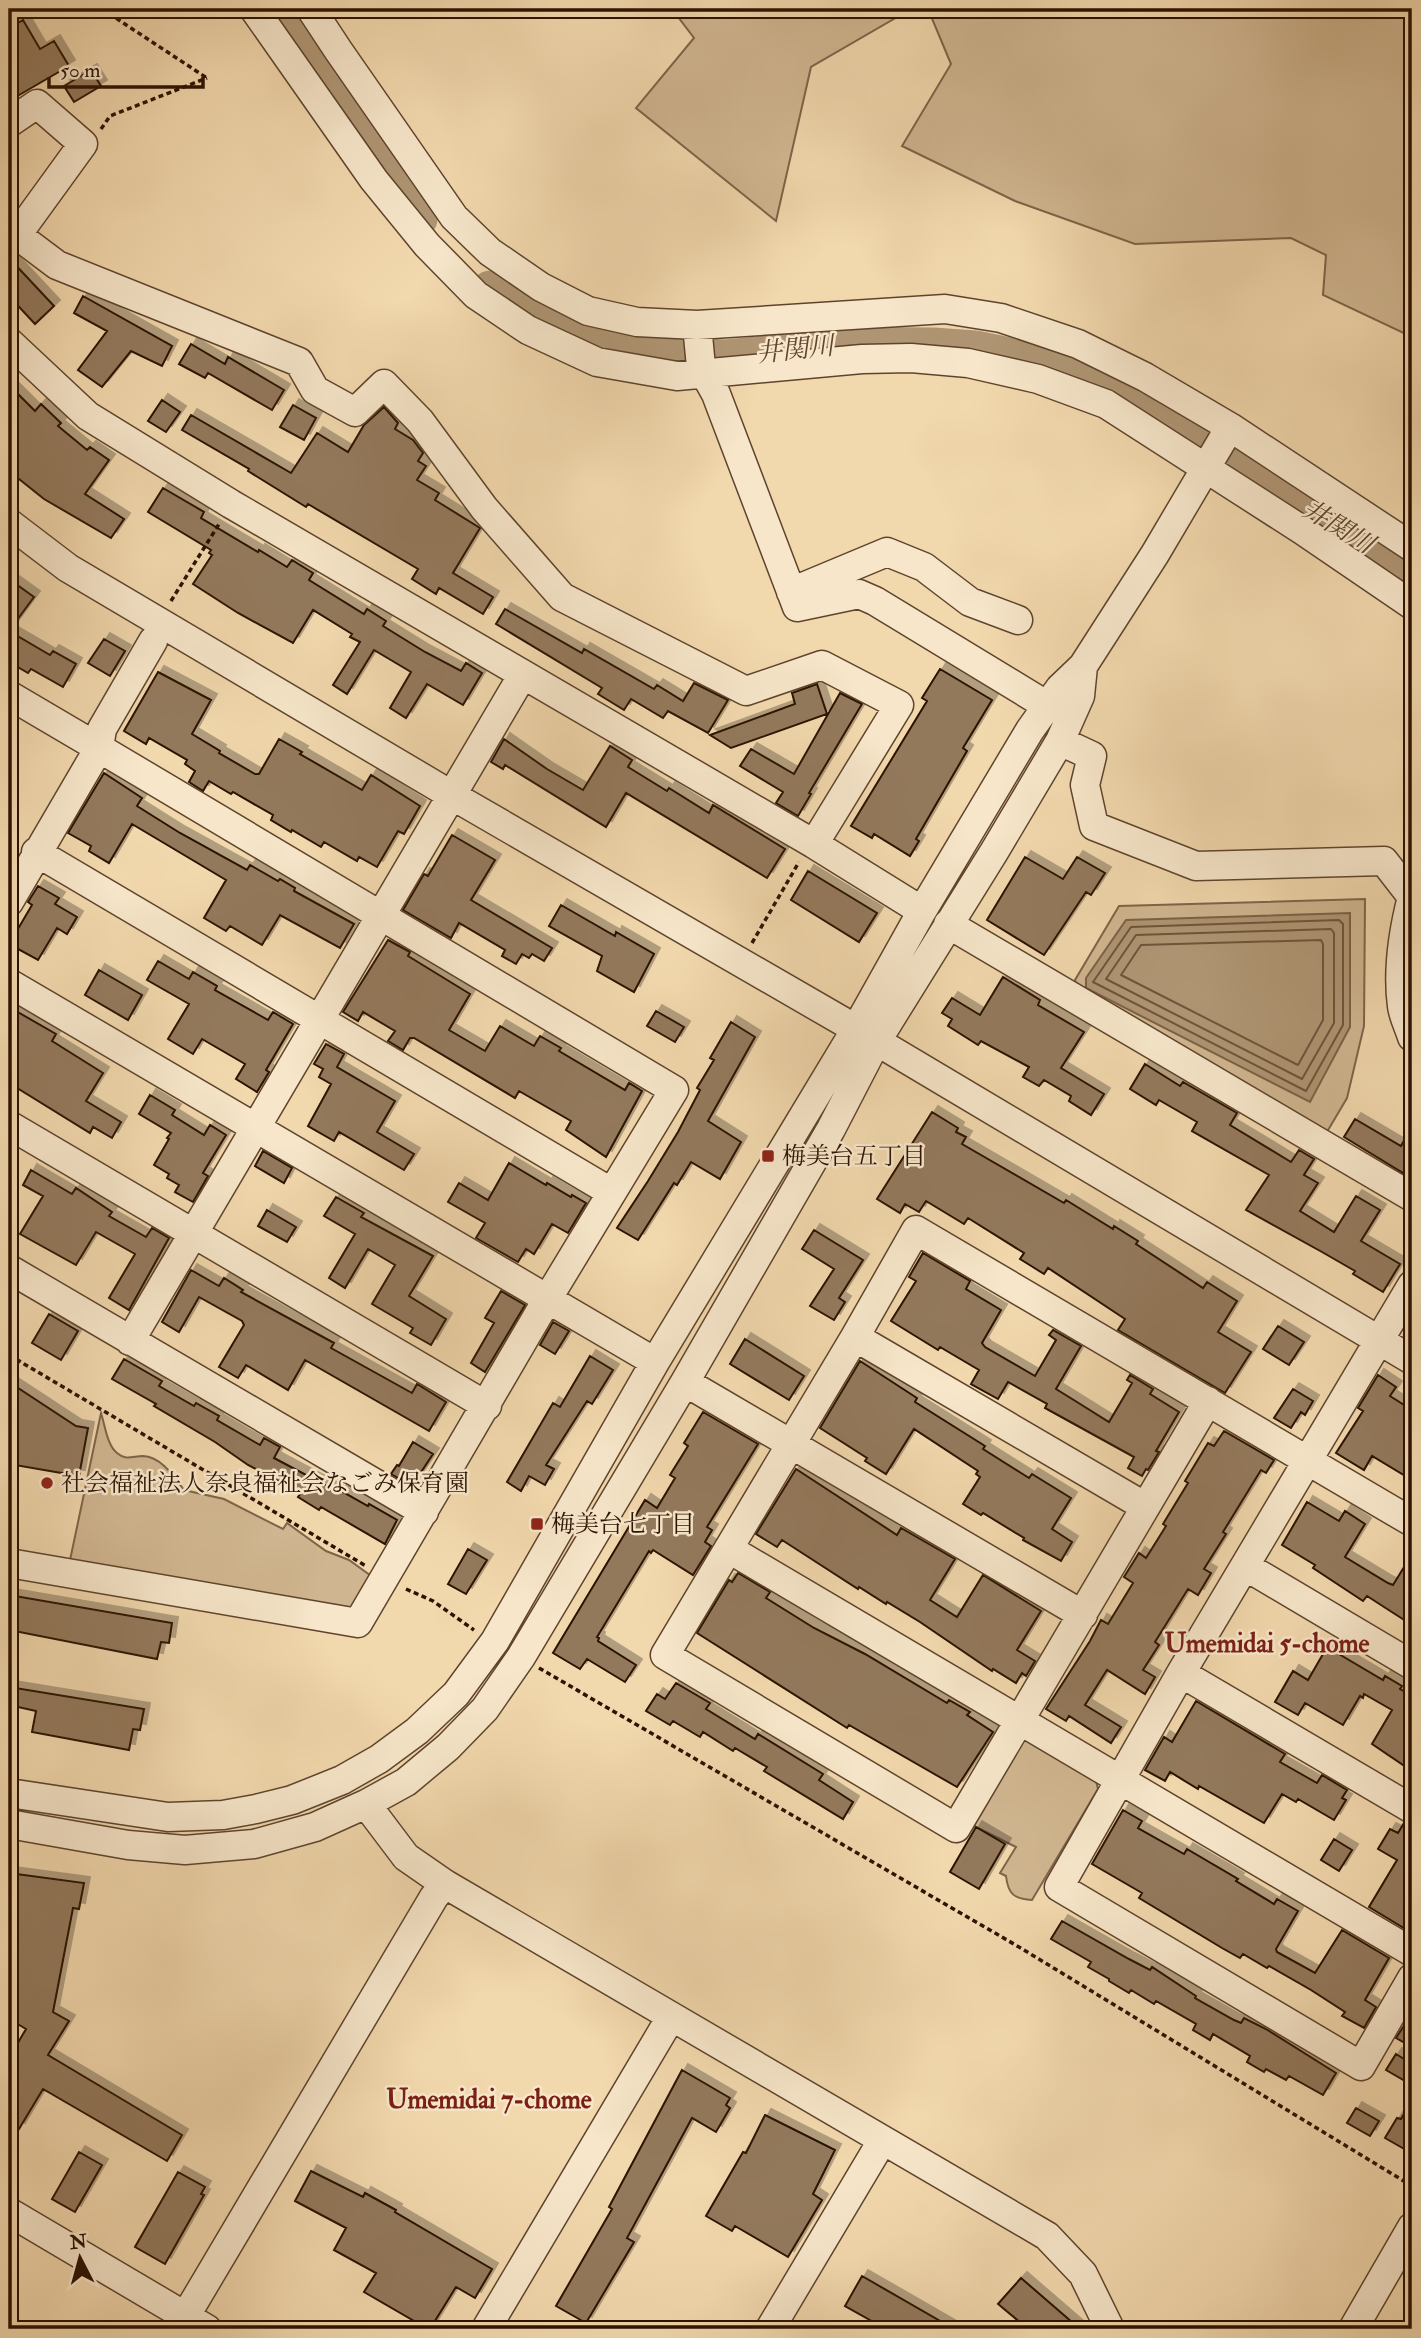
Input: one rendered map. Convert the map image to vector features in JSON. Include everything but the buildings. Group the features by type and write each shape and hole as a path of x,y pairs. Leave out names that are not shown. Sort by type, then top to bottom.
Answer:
{"street":[{"path":"254,9 374,180 427,245 476,295 528,330 597,362 677,376 700,353 945,309 1001,318 1078,344 1145,377 1230,427 1412,547"},
{"path":"312,9 454,217 490,251 541,287 588,311 637,322 700,353 862,359 911,358 968,363 1038,379 1107,404 1412,605"},
{"path":"9,123 37,104 83,144 17,235 57,265 299,362 314,390 355,412 384,384 420,421 484,508 562,597 746,691 822,665 899,705 814,844"},
{"path":"9,342 88,416 231,504 814,844 922,911"},
{"path":"700,353 797,607 859,594 876,601 1046,705"},
{"path":"9,1824 128,1845 185,1850 254,1844 315,1827 406,1782 448,1747 485,1709 521,1657 685,1382 831,1129 866,1036 922,911 1046,705 1083,666 1156,554 1230,427"},
{"path":"9,523 68,568 1412,1360"},
{"path":"791,592 887,552 924,567 970,602 1018,620"},
{"path":"9,902 99,748 102,729 153,641"},
{"path":"9,1793 168,1816 223,1815 292,1800 342,1780 379,1759 417,1731 456,1694 495,1641 655,1362 866,1036 948,924 994,852 1060,741 1080,695 1083,666"},
{"path":"131,1341 523,676"},
{"path":"9,695 674,1090 548,1298 359,1623 9,1563"},
{"path":"1060,741 1092,756 1085,785 1094,826 1196,866 1384,861 1412,897 1403,934 1401,966 1402,1007 1412,1037"},
{"path":"36,852 611,1192"},
{"path":"948,924 1412,1197"},
{"path":"9,983 258,1127 412,1222 655,1362"},
{"path":"9,1125 486,1406"},
{"path":"1208,1401 956,1828 665,1655 916,1230 1208,1401 1412,1522"},
{"path":"9,1269 424,1513"},
{"path":"1412,1285 1181,1673 1059,1887 1360,2066 1412,1978"},
{"path":"855,1337 1144,1506"},
{"path":"685,1382 1083,1615"},
{"path":"729,1549 1412,1952"},
{"path":"1244,1566 1412,1665"},
{"path":"1181,1673 1412,1809"},
{"path":"366,1804 406,1857 444,1884 1047,2236 1083,2274 1110,2329"},
{"path":"9,2212 196,2323 444,1884"},
{"path":"486,2329 671,2017"},
{"path":"770,2329 882,2141"},
{"path":"1353,2329 1412,2227"}],"path":[{"path":"83,144 96,135 110,116 208,78 102,9"},
{"path":"169,605 231,504"},
{"path":"750,947 804,853 814,844"},
{"path":"9,1355 338,1548 384,1578 433,1601 479,1633"},
{"path":"535,1665 1019,1947 1412,2186"}],"shaded area":[{"path":"672,9 911,9 811,67 776,221 636,108 694,38"},
{"path":"928,9 1412,9 1412,337 1323,295 1326,255 1291,238 1135,244 1015,201 902,146 951,64"},
{"path":"1365,899 1364,1026 1347,1098 1324,1137 1078,991 1075,980 1119,906"},
{"path":"101,1413 111,1445 120,1455 150,1457 167,1469 184,1490 224,1499 283,1529 287,1523 326,1551 349,1560 374,1578 357,1607 345,1613 69,1565"},
{"path":"1031,1738 1095,1777 1098,1789 1032,1900 1013,1894 1008,1887 1006,1876 1000,1873 1016,1847 970,1824 1018,1742"}],"water":[{"path":"1350,913 1350,1027 1310,1102 1086,988 1086,978 1126,920"}],"waterway":[{"name":"井関川","path":"277,9 419,219"},
{"name":"井関川","path":"490,289 525,312 566,333 635,354 726,358 831,345 933,346 975,349 1020,358 1087,383 1157,417 1362,538 1412,572"}],"place":[{"name":"梅美台五丁目","path":"768,1156"},
{"name":"社会福祉法人奈良福祉会なごみ保育園","path":"47,1483"},
{"name":"梅美台七丁目","path":"537,1524"}],"district":[{"name":"Umemidai 5-chome","path":"1267,1644"},
{"name":"Umemidai 7-chome","path":"489,2100"}]}
